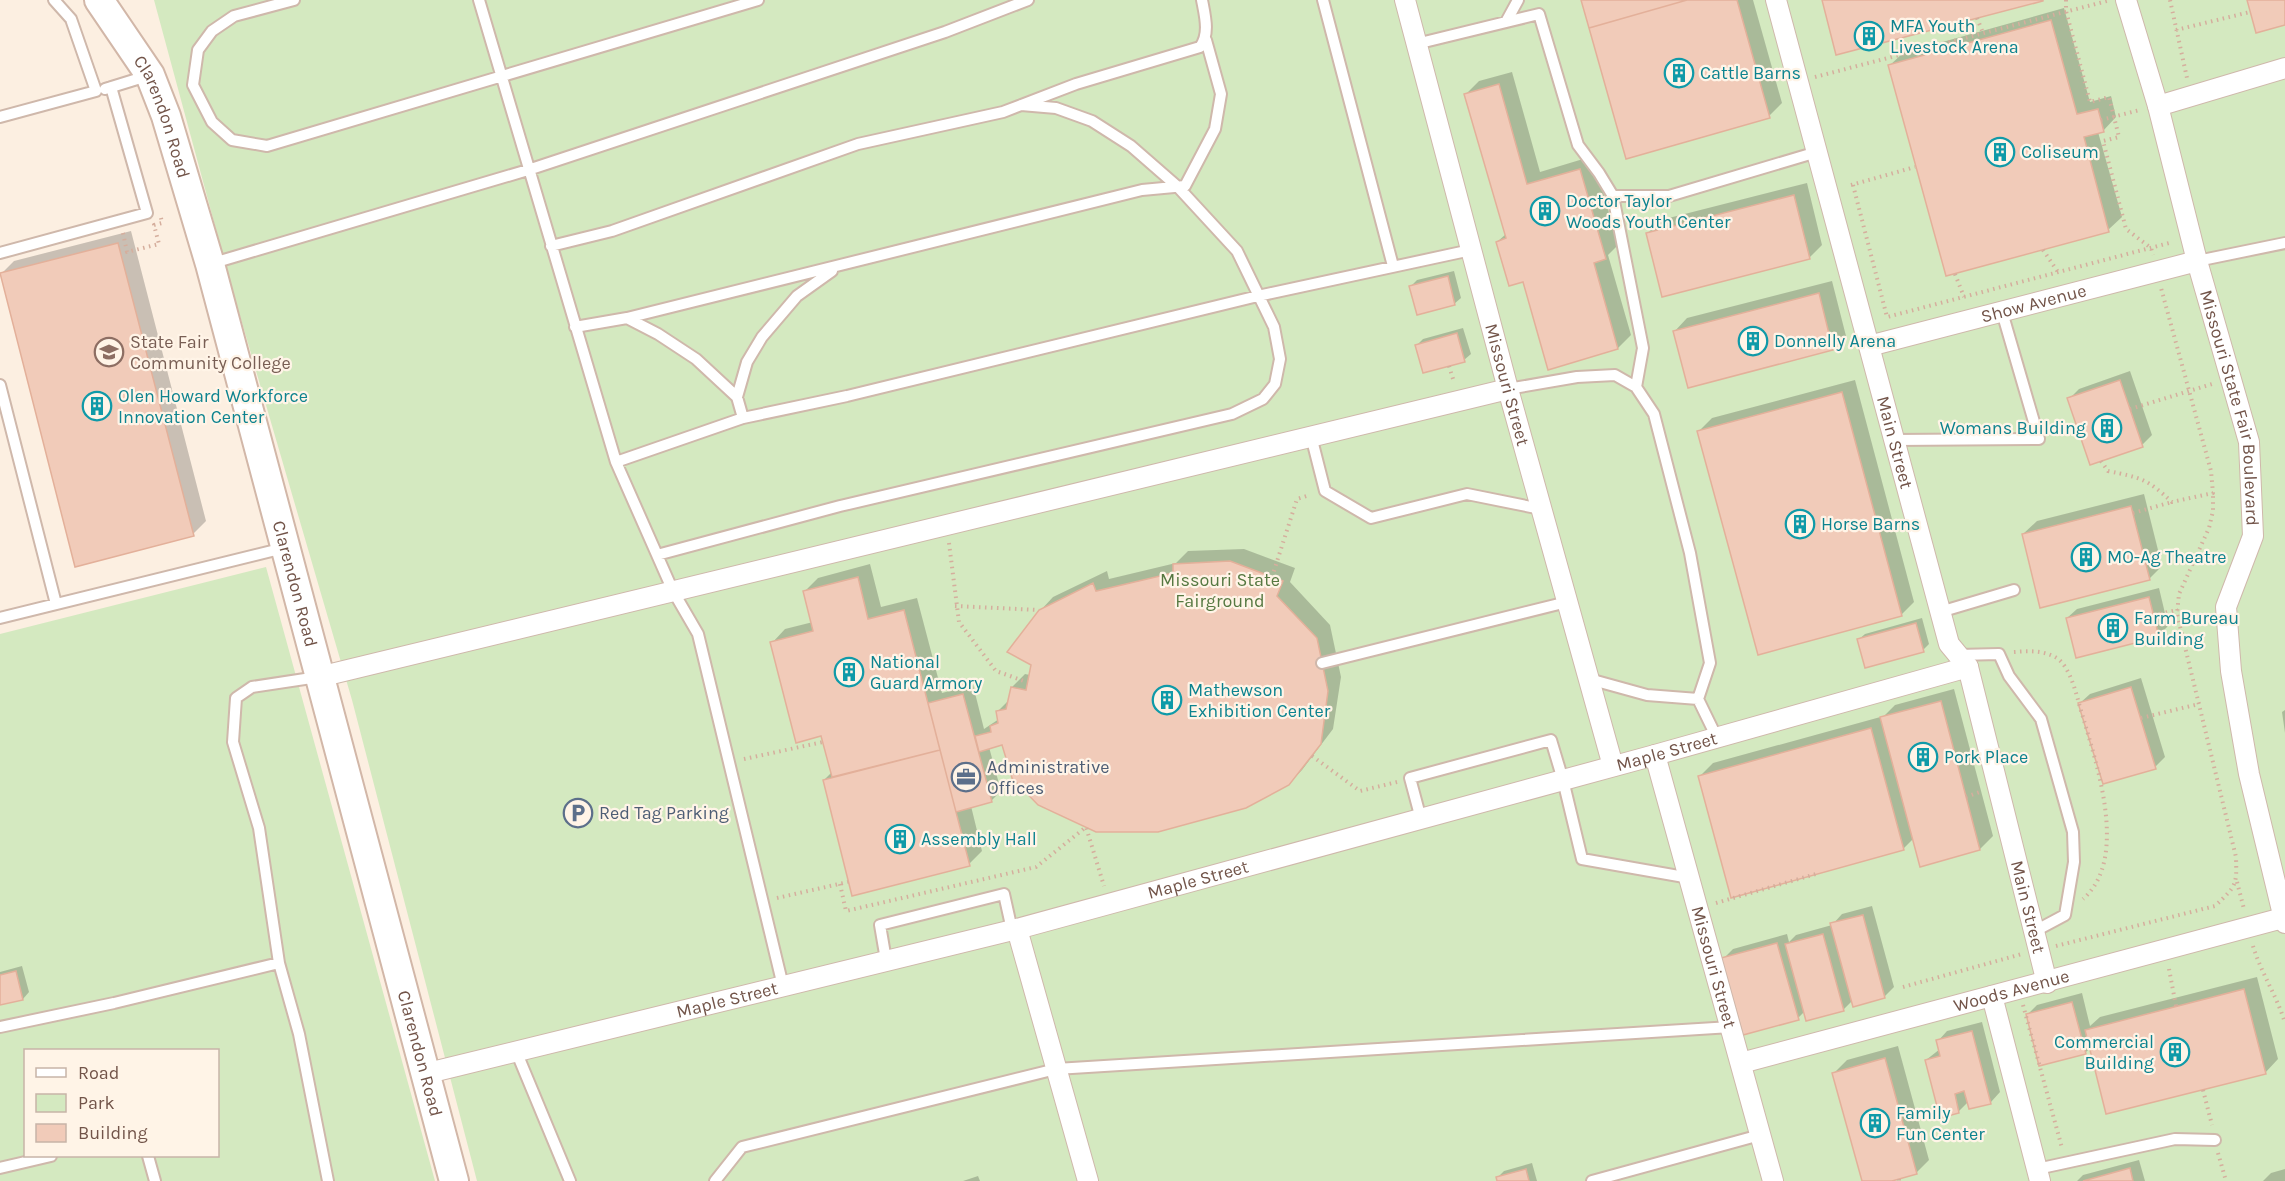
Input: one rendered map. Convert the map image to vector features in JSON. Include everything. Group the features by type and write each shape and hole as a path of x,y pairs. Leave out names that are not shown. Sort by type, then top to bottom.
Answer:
{"street":[{"name":"Clarendon Road","path":"99,0 150,75 166,116 210,264 454,1181"},
{"name":"Missouri Street","path":"1405,0 1508,389 1613,766"},
{"name":"Main Street","path":"1776,0 1940,612 1949,644 1963,661 2047,982"},
{"name":"Missouri State Fair Boulevard","path":"2126,0 2158,106 2190,236 2249,442 2253,536 2226,607 2231,671 2249,774 2284,921"},
{"path":"2158,106 2285,68"},
{"name":"Show Avenue","path":"1869,346 2197,261"},
{"path":"319,677 1508,389"},
{"name":"Maple Street","path":"424,1074 1015,930 1717,738 1963,661"},
{"name":"Missouri Street","path":"1655,755 1773,1181"},
{"name":"Woods Avenue","path":"1741,1063 2249,928 2284,921"},
{"path":"1015,930 1088,1181"},
{"path":"1992,996 2039,1175"}],"lane":[{"path":"54,0 71,19 96,91"},
{"path":"294,0 234,16 212,31 198,50 193,85 212,122 232,140 267,146 758,0"},
{"path":"479,0 616,462 673,591 698,634 783,986"},
{"path":"210,264 528,170 945,32 1028,0"},
{"path":"575,327 627,318 1142,190 1185,186 1215,129 1221,94 1206,40 1206,17 1202,0"},
{"path":"1323,0 1393,266"},
{"path":"1506,22 1518,0"},
{"path":"1416,44 1539,14 1578,145 1613,196 1643,348 1636,387"},
{"path":"551,246 612,231 858,144 1003,112 1076,84 1200,47 1206,40"},
{"path":"0,117 150,75"},
{"path":"0,253 147,213 111,87"},
{"path":"657,555 840,506 1232,414 1263,399 1275,384 1280,359 1274,327 1237,251 1178,187 1131,146 1092,121 1056,108 1021,105"},
{"path":"1613,196 1669,196 1817,152"},
{"path":"2197,261 2285,243"},
{"path":"616,462 743,418 847,396 1258,296 1471,250"},
{"path":"737,397 747,362 762,337 797,296 838,267"},
{"path":"1894,440 2039,439 2002,312"},
{"path":"627,318 658,334 696,359 737,397 743,418"},
{"path":"1508,389 1577,378 1614,375 1636,387 1654,414 1690,553 1710,663 1698,699 1717,738"},
{"path":"0,385 56,604"},
{"path":"1311,436 1325,491 1371,518 1467,494 1541,509"},
{"path":"0,618 284,548"},
{"path":"1940,612 2014,590"},
{"path":"1322,663 1567,602"},
{"path":"1963,661 1999,654 2009,675 2041,719 2073,832 2074,862 2065,915 2036,941"},
{"path":"319,677 252,687 236,698 233,742 259,828 279,963 299,1034 328,1181"},
{"path":"1589,679 1647,695 1698,699"},
{"path":"1421,819 1410,778 1551,740 1582,860 1689,878"},
{"path":"886,960 880,925 1004,894 1015,930"},
{"path":"0,1027 114,1003 279,963"},
{"path":"715,1181 742,1147 1056,1069 1731,1027"},
{"path":"516,1051 570,1181"},
{"path":"1592,1181 1760,1135"},
{"path":"2039,1175 2066,1162 2175,1139 2215,1140"},
{"path":"0,1168 43,1157"},
{"path":"149,1157 155,1181"}],"path":[{"path":"2066,0 2066,11 2090,102 2109,97 2119,136 2103,141 2126,229 2151,248 2211,471 2213,511 2209,528 2179,594 2178,610 2236,857 2237,881 2257,960 2281,1009 2285,1023"},
{"path":"1798,81 2110,0"},
{"path":"2170,0 2191,96"},
{"path":"2176,30 2250,12"},
{"path":"1977,18 1983,33"},
{"path":"2101,120 2158,106"},
{"path":"1828,192 1916,167"},
{"path":"1853,185 1887,316 2190,236"},
{"path":"2043,250 2058,272"},
{"path":"1955,274 1964,297"},
{"path":"2130,408 2230,379"},
{"path":"2101,461 2108,471 2145,479 2172,502"},
{"path":"1272,577 1297,499 1325,491"},
{"path":"2133,513 2213,494"},
{"path":"947,524 955,606 959,622 996,671 1027,682"},
{"path":"955,606 1039,610"},
{"path":"2154,615 2178,610"},
{"path":"1999,654 2032,650 2056,657 2073,680 2103,784 2106,806 2103,866 2094,890 2065,915"},
{"path":"2141,718 2199,704"},
{"path":"729,762 823,742"},
{"path":"1312,756 1360,791 1410,778"},
{"path":"840,884 846,911 1036,867 1086,827 1110,904"},
{"path":"1698,908 1816,874"},
{"path":"1903,987 2036,941 2215,906 2237,881"},
{"path":"762,902 848,882"},
{"path":"2165,950 2176,1006"},
{"path":"2020,990 2066,1162"}],"green space":[{"name":"Missouri State Fairground","path":"154,0 2285,0 2285,1181 477,1181 352,700 231,285"},
{"path":"266,567 435,1181 0,1181 0,634"}],"building":[{"path":"1581,0 1687,0 1589,28"},
{"name":"Cattle Barns","path":"1687,0 1737,0 1770,118 1626,159 1589,28"},
{"name":"MFA Youth Livestock Arena","path":"1822,0 2043,0 2043,1 1836,55"},
{"path":"2247,0 2285,0 2285,25 2256,33"},
{"name":"Coliseum","path":"2051,20 2077,114 2098,109 2104,132 2084,137 2109,232 1946,276 1888,65"},
{"name":"Doctor Taylor Woods Youth Center","path":"1499,84 1527,184 1580,169 1606,259 1594,263 1618,349 1548,370 1523,282 1509,286 1496,242 1506,238 1464,94"},
{"path":"1794,195 1810,259 1662,297 1646,233"},
{"name":"Olen Howard Workforce Innovation Center","path":"118,243 194,536 75,567 0,273"},
{"path":"1448,276 1455,305 1417,315 1409,286"},
{"name":"Donnelly Arena","path":"1819,293 1833,350 1688,388 1673,331"},
{"path":"1457,333 1465,362 1423,373 1415,345"},
{"name":"Womans Building","path":"2120,380 2143,447 2090,465 2067,398"},
{"name":"Horse Barns","path":"1842,392 1902,616 1758,655 1697,431"},
{"name":"MO-Ag Theatre","path":"2131,506 2150,580 2040,608 2022,534"},
{"name":"Mathewson Exhibition Center","path":"1230,561 1283,581 1277,596 1317,638 1328,691 1321,744 1289,785 1246,808 1158,832 1096,832 1038,805 1012,778 1002,745 979,752 975,736 991,732 990,726 998,723 996,711 1006,709 1011,687 1026,690 1031,665 1007,652 1039,610 1093,583 1096,591 1173,573 1173,564"},
{"name":"National Guard Armory","path":"858,577 868,619 904,610 940,750 832,777 821,736 796,743 770,642 813,631 803,591"},
{"name":"Farm Bureau Building","path":"2149,597 2159,637 2076,658 2066,618"},
{"path":"1916,623 1924,652 1865,668 1857,639"},
{"path":"2131,687 2156,769 2103,784 2078,703"},
{"name":"Administrative Offices","path":"963,694 992,802 956,812 928,703"},
{"name":"Pork Place","path":"1941,701 1980,850 1920,867 1880,717"},
{"path":"1871,728 1904,850 1731,898 1698,776"},
{"name":"Assembly Hall","path":"940,750 970,866 852,896 823,780"},
{"path":"1863,915 1885,998 1853,1007 1830,923"},
{"path":"1823,934 1844,1011 1806,1021 1785,944"},
{"path":"1777,943 1799,1020 1743,1035 1721,958"},
{"path":"16,971 23,1000 0,1005 0,975"},
{"name":"Commercial Building","path":"2244,989 2266,1074 2106,1114 2085,1030"},
{"path":"2072,1002 2086,1054 2039,1066 2026,1014"},
{"path":"1972,1031 1991,1104 1969,1109 1964,1091 1955,1094 1959,1113 1940,1118 1925,1060 1940,1056 1936,1040"},
{"name":"Family Fun Center","path":"1885,1058 1917,1174 1892,1181 1862,1181 1832,1073"},
{"path":"2130,1168 2133,1181 2083,1181"},
{"path":"1526,1169 1529,1181 1497,1181 1496,1177"}],"place":[{"name":"MFA Youth Livestock Arena","path":"1869,36"},
{"name":"Cattle Barns","path":"1679,73"},
{"name":"Coliseum","path":"2000,152"},
{"name":"Doctor Taylor Woods Youth Center","path":"1545,211"},
{"name":"Donnelly Arena","path":"1753,341"},
{"name":"State Fair Community College","path":"109,352"},
{"name":"Olen Howard Workforce Innovation Center","path":"97,406"},
{"name":"Womans Building","path":"2107,428"},
{"name":"Horse Barns","path":"1800,524"},
{"name":"MO-Ag Theatre","path":"2086,557"},
{"name":"Farm Bureau Building","path":"2113,628"},
{"name":"National Guard Armory","path":"849,672"},
{"name":"Mathewson Exhibition Center","path":"1167,700"},
{"name":"Pork Place","path":"1923,757"},
{"name":"Administrative Offices","path":"966,777"},
{"name":"Red Tag Parking","path":"578,813"},
{"name":"Assembly Hall","path":"900,839"},
{"name":"Commercial Building","path":"2175,1052"},
{"name":"Family Fun Center","path":"1875,1123"}]}
